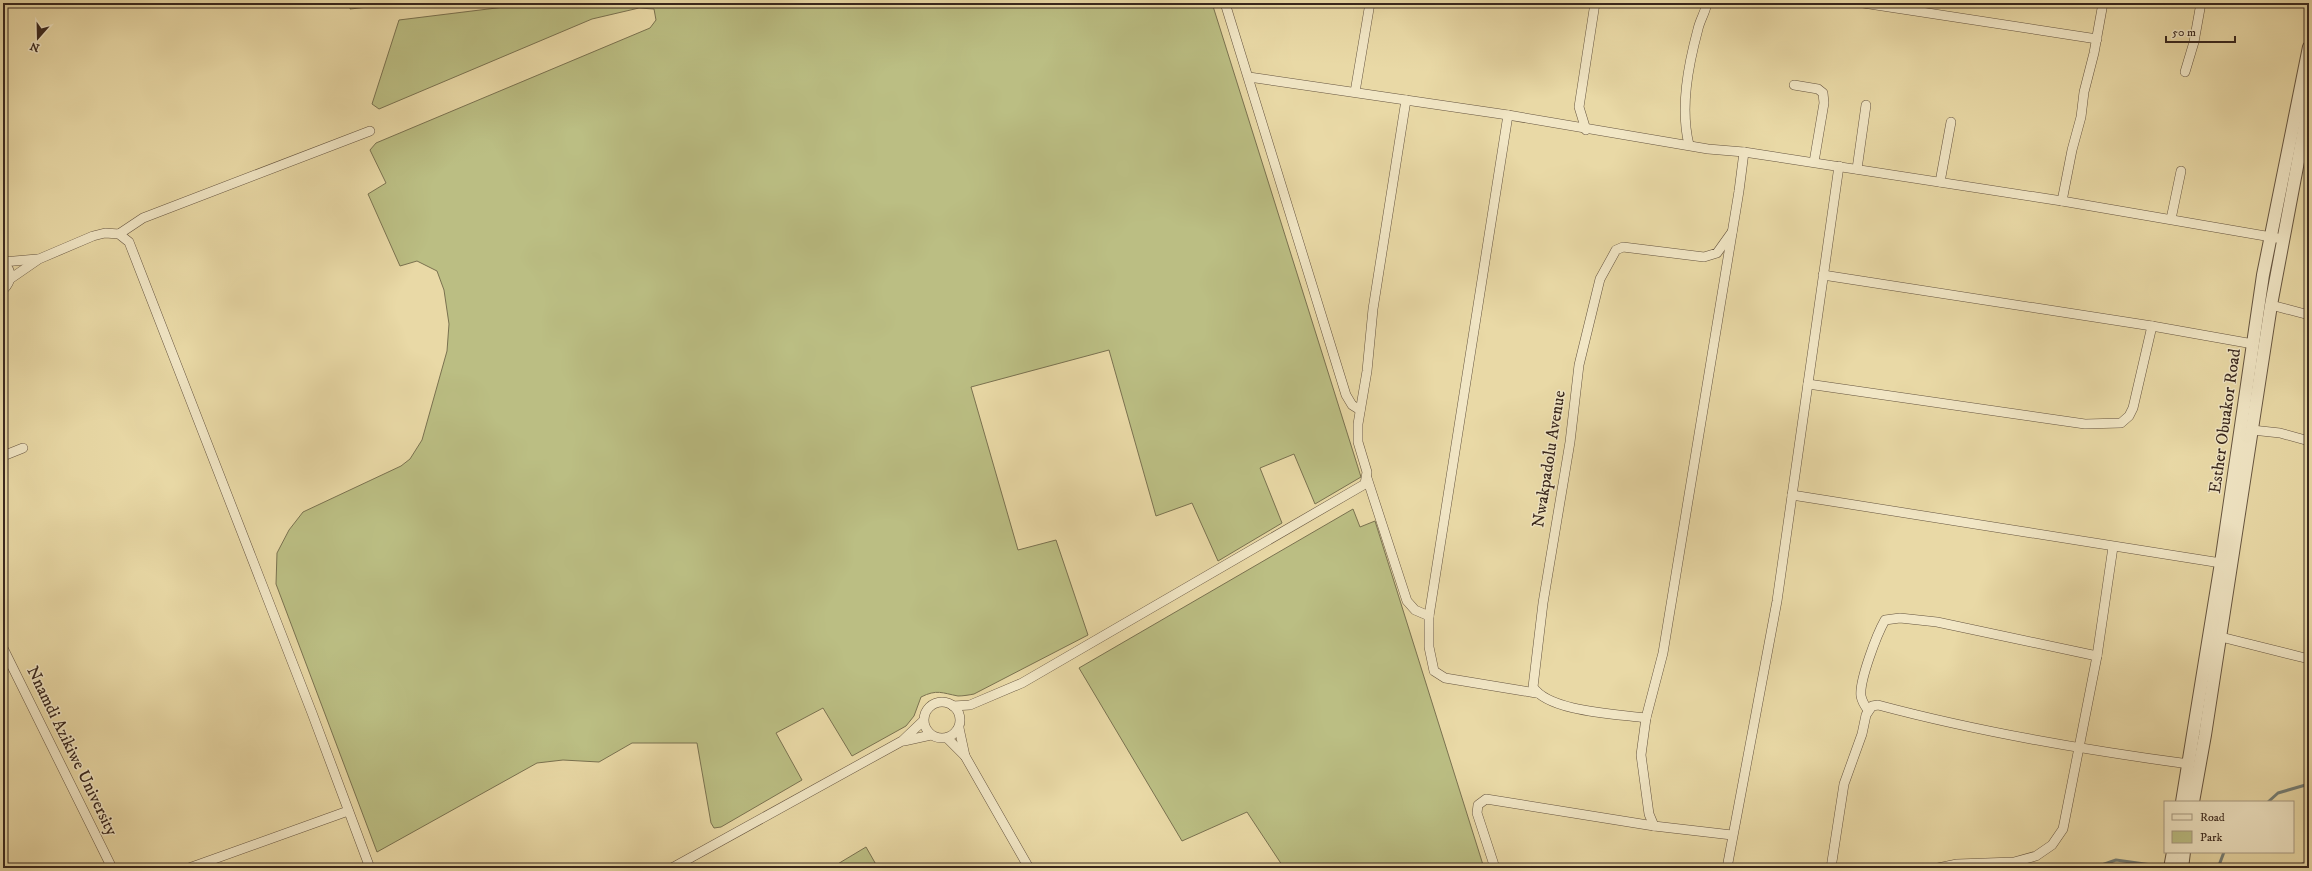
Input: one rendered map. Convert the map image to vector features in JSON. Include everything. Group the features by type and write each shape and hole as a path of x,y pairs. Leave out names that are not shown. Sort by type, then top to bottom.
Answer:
{"street":[{"path":"1225,3 1346,395 1352,405 1360,410"},
{"path":"1355,92 1370,3"},
{"path":"1586,130 1579,107 1595,3"},
{"path":"1689,146 1684,126 1686,96 1698,28 1705,14 1707,3"},
{"path":"1863,3 2096,38"},
{"path":"2062,201 2072,150 2082,117 2084,92 2103,3"},
{"path":"2185,72 2194,42 2201,3"},
{"name":"Esther Obuakor Road","path":"2182,801 2221,563 2254,344 2276,238 2309,47"},
{"path":"1249,77 1508,115 1586,130 1689,146 1814,162 2062,201 2276,238"},
{"path":"1794,85 1818,89 1823,93 1824,103 1814,162"},
{"path":"1406,100 1373,309 1367,371 1360,410 1358,442 1367,478 1407,601 1415,610 1429,616"},
{"name":"Esther Obuakor Road","path":"2193,801 2271,305 2276,238 2309,103"},
{"path":"1857,169 1866,105"},
{"path":"1508,115 1429,616 1429,647 1434,671 1445,678 1536,693 1567,707 1646,718"},
{"path":"1940,182 1951,122"},
{"path":"119,234 143,218 370,131"},
{"path":"1654,826 1649,814 1641,754 1646,718 1663,653 1744,152"},
{"path":"1727,868 1777,601 1839,166"},
{"path":"2171,219 2181,171"},
{"name":"Nwakpadolu Avenue","path":"1536,693 1533,688 1532,677 1570,442 1579,364 1600,279 1616,250 1623,246 1704,257 1717,253 1732,232"},
{"path":"3,290 10,279 39,259 93,236 105,233 119,234 129,242 370,868"},
{"path":"10,279 10,273 3,263 39,259"},
{"path":"1823,275 2152,326 2254,344"},
{"path":"2271,305 2309,315"},
{"path":"1808,384 2085,424 2121,423 2133,408 2152,326"},
{"path":"2252,430 2280,433 2309,440"},
{"path":"3,456 24,448"},
{"path":"953,706 970,705 1022,682 1361,488 1367,478"},
{"path":"1792,495 2221,563"},
{"path":"1938,868 1957,864 2014,862 2036,856 2052,845 2063,829 2097,656 2113,547"},
{"path":"1831,868 1844,784 1862,734 1868,710 1861,695 1862,684 1875,642 1885,620 1900,618 1937,622 2097,656"},
{"path":"2220,637 2309,659"},
{"name":"Nnamdi Azikiwe University","path":"3,648 112,868"},
{"path":"965,756 960,724 958,712 953,706 945,702 934,704 925,713 924,721 926,729 931,735 938,738 947,738 954,734 960,724 970,705"},
{"path":"1868,710 1878,705 1965,726 2080,747 2189,764"},
{"path":"672,868 902,742 924,721"},
{"path":"902,742 931,735"},
{"path":"947,738 965,756 1029,868"},
{"path":"1495,868 1477,813 1478,805 1486,798 1654,826 1732,835"},
{"path":"189,868 348,812"},
{"path":"2170,868 2173,853"},
{"path":"2182,868 2184,853"},
{"path":"2302,868 2309,865"}],"green space":[{"path":"351,3 405,3 350,9"},
{"path":"537,3 1212,3 1361,477 1315,504 1294,454 1260,468 1282,523 1218,561 1192,503 1156,516 1109,350 971,387 1018,550 1056,540 1088,635 974,694 958,696 936,692 921,697 914,716 906,726 852,756 823,708 776,733 802,780 721,827 714,828 711,823 697,743 632,743 599,762 563,760 537,763 377,852 276,584 277,553 289,530 303,512 401,466 410,459 422,440 447,351 449,324 444,290 437,271 417,261 400,266 368,194 386,183 370,150 376,143 650,28 656,20 654,9 639,8 592,19 379,109 372,104 399,20"},
{"path":"1353,509 1360,527 1375,521 1484,868 1284,868 1247,812 1182,841 1079,668"},
{"path":"866,847 878,868 831,868"}],"waterway":[{"path":"2269,801 2278,793 2309,784"},
{"path":"2218,868 2224,853"},
{"path":"2093,868 2116,860 2159,866"}]}
